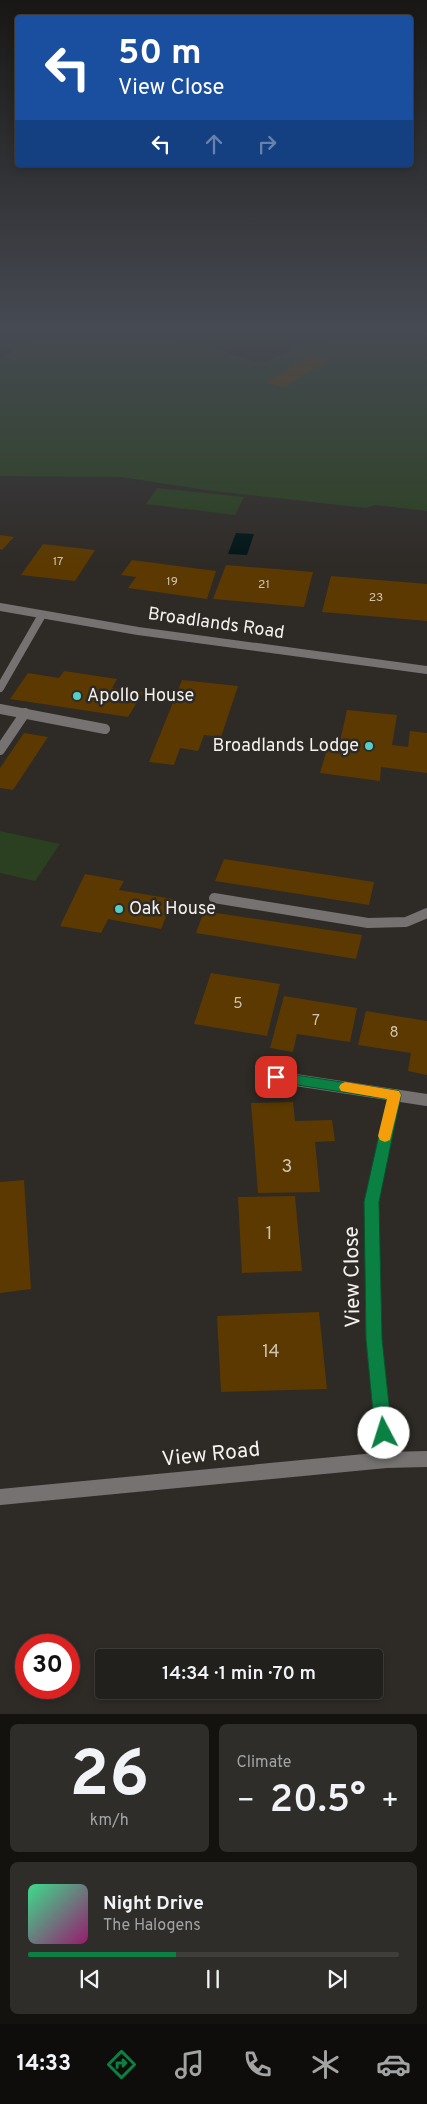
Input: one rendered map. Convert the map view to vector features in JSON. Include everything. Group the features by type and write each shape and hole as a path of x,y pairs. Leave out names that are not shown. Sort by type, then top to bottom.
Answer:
{"street":[{"name":"Broadlands Road","path":"0,607 138,631 427,670"},
{"path":"0,688 42,615"},
{"path":"0,709 105,729"},
{"path":"0,750 25,713"},
{"path":"214,898 368,923 389,924 407,922 421,918 427,913"},
{"path":"276,1077 427,1100"},
{"name":"View Close","path":"386,1460 374,1339 372,1202 394,1095"},
{"name":"View Road","path":"0,1497 386,1460 427,1459"}],"green space":[{"path":"0,407 427,407 427,511 375,505 366,508 206,490 121,477 0,476"},
{"path":"157,488 244,497 235,515 146,504"},
{"path":"0,831 60,844 35,881 0,873"}],"shaded area":[{"path":"236,533 254,534 247,555 228,554"}],"building":[{"path":"0,535 14,537 2,550 0,549"},
{"path":"43,544 95,550 75,581 21,575"},
{"path":"132,560 216,571 207,599 128,588 136,577 121,575"},
{"path":"226,565 313,572 304,607 213,599"},
{"path":"331,576 427,584 427,621 322,612"},
{"name":"Apollo House","path":"64,671 117,679 112,688 143,692 128,717 10,699 28,673 59,678"},
{"path":"182,680 238,686 221,737 204,735 198,751 180,748 174,765 149,762"},
{"name":"Broadlands Lodge","path":"347,710 397,715 392,745 408,747 410,731 427,733 427,773 381,767 380,781 320,773 327,749 338,750"},
{"path":"24,733 48,737 13,790 0,788 0,768"},
{"path":"224,859 374,882 369,905 215,881"},
{"name":"Oak House","path":"85,874 124,881 119,890 173,899 161,929 108,919 101,933 60,926"},
{"path":"204,911 362,935 356,959 196,933"},
{"path":"211,973 280,984 267,1036 194,1024"},
{"path":"284,996 357,1008 350,1042 297,1034 293,1052 270,1048"},
{"path":"366,1011 427,1021 427,1075 408,1071 411,1053 358,1045"},
{"path":"293,1102 295,1121 332,1120 335,1141 315,1142 320,1192 258,1193 251,1103"},
{"path":"24,1180 31,1289 0,1293 0,1182"},
{"path":"295,1196 302,1271 242,1273 238,1197"},
{"path":"319,1312 327,1389 221,1392 217,1316"}],"slow traffic":[{"path":"345,1087 394,1095 385,1136"}],"place":[{"name":"Apollo House","path":"77,696"},
{"name":"Broadlands Lodge","path":"369,746"},
{"name":"Oak House","path":"119,909"}],"route":[{"path":"276,1077 394,1095 372,1202 374,1339 384,1433"}]}
